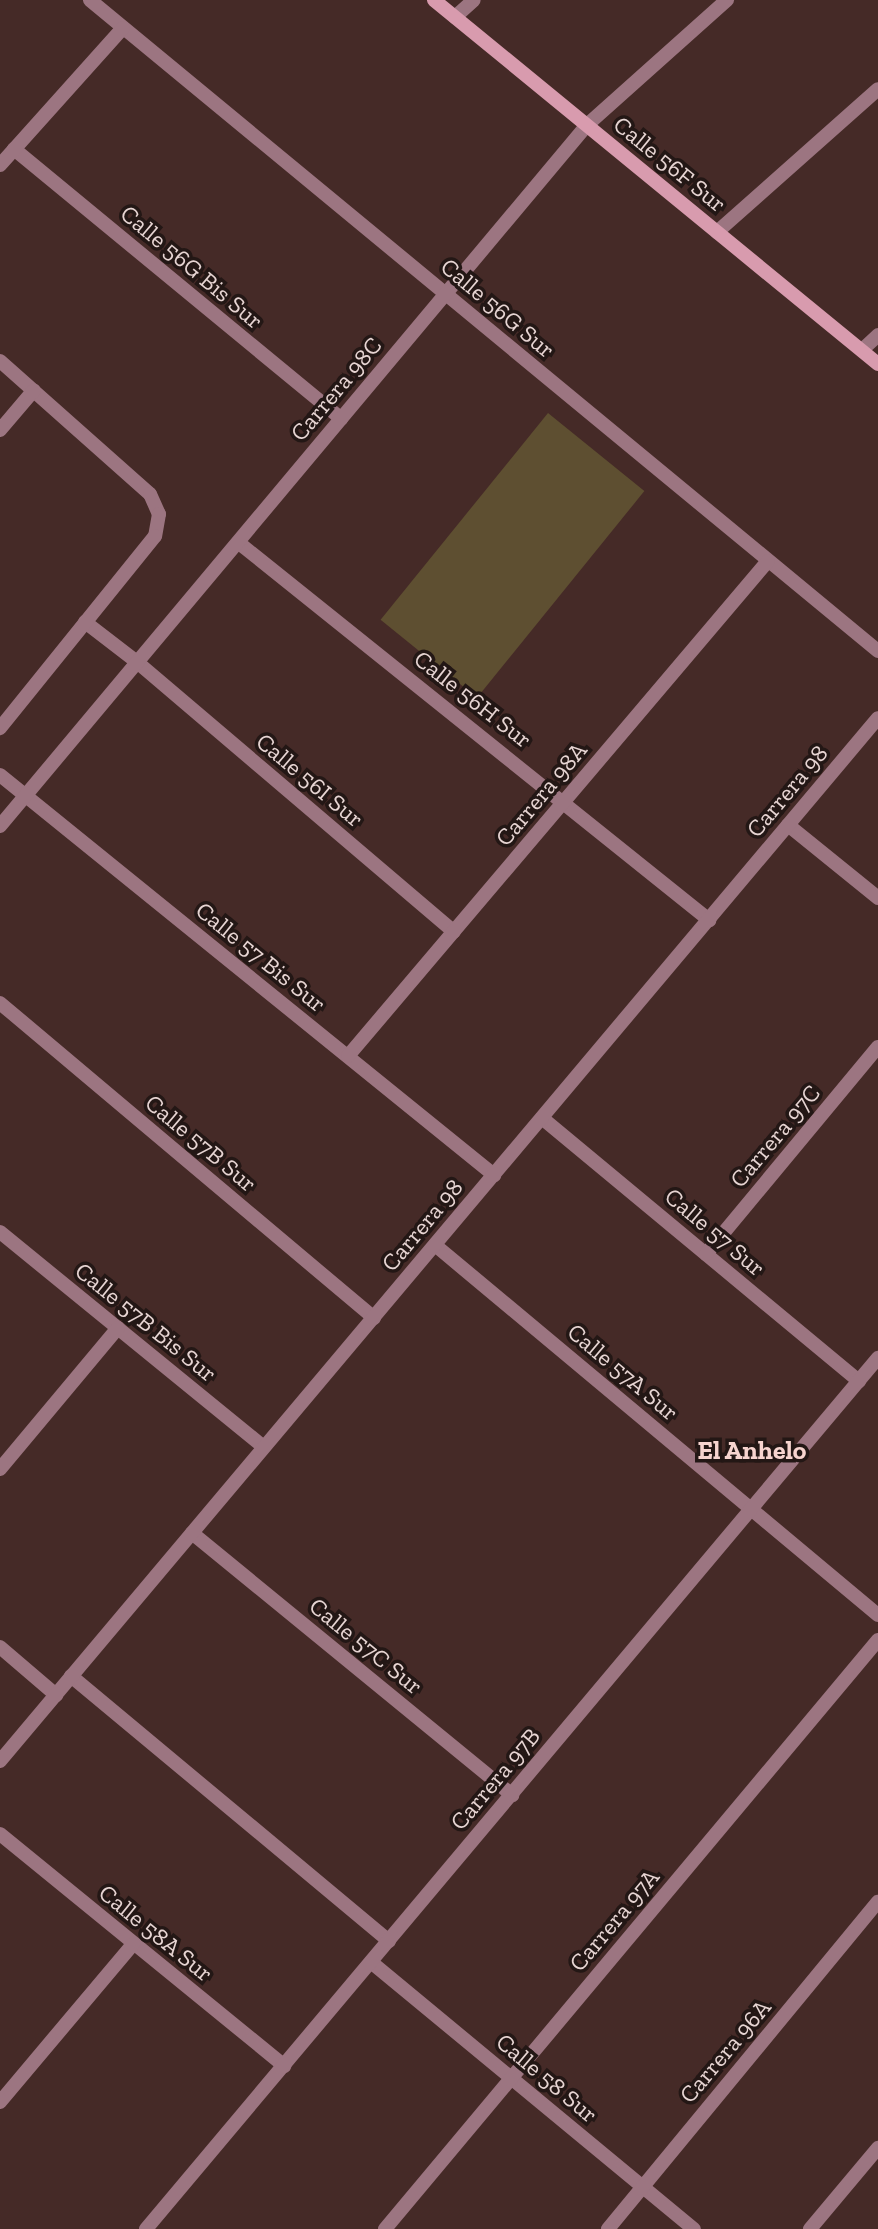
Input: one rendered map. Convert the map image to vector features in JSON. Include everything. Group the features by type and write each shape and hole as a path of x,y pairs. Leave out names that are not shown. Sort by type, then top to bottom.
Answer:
{"street":[{"name":"Calle 56G Sur","path":"90,0 878,650"},
{"name":"Calle 56F Sur","path":"433,0 878,364"},
{"path":"454,17 474,0"},
{"name":"Carrera 98C","path":"0,827 587,125 727,0"},
{"path":"0,165 123,28"},
{"path":"718,232 878,89"},
{"name":"Calle 56G Bis Sur","path":"14,149 341,419"},
{"path":"862,350 878,335"},
{"path":"0,361 150,495 159,513 155,536 0,728"},
{"path":"0,430 34,390"},
{"name":"Calle 56H Sur","path":"239,543 565,800 709,920"},
{"name":"Carrera 98A","path":"348,1056 768,561"},
{"name":"Calle 56I Sur","path":"85,622 137,662 454,932"},
{"name":"Carrera 98","path":"0,1761 878,718"},
{"name":"Calle 57 Bis Sur","path":"0,775 494,1175"},
{"path":"788,825 878,898"},
{"name":"Calle 57B Sur","path":"0,1003 374,1318"},
{"name":"Carrera 97C","path":"706,1254 878,1047"},
{"name":"Calle 57 Sur","path":"542,1118 859,1381"},
{"name":"Calle 57B Bis Sur","path":"0,1232 264,1447"},
{"name":"Calle 57A Sur","path":"435,1245 878,1615"},
{"path":"0,1469 118,1328"},
{"name":"Carrera 97B","path":"146,2229 878,1358"},
{"name":"Calle 57C Sur","path":"192,1533 512,1795"},
{"name":"Carrera 97A","path":"385,2229 878,1640"},
{"path":"0,1647 56,1695"},
{"path":"71,1676 389,1941"},
{"name":"Calle 58A Sur","path":"0,1835 284,2066"},
{"name":"Carrera 96A","path":"608,2229 878,1902"},
{"path":"0,2102 134,1944"},
{"name":"Calle 58 Sur","path":"371,1962 694,2229"},
{"path":"810,2229 878,2148"}],"shaded area":[{"path":"548,413 644,491 477,698 381,620"}],"district":[{"name":"El Anhelo","path":"752,1451"}]}
